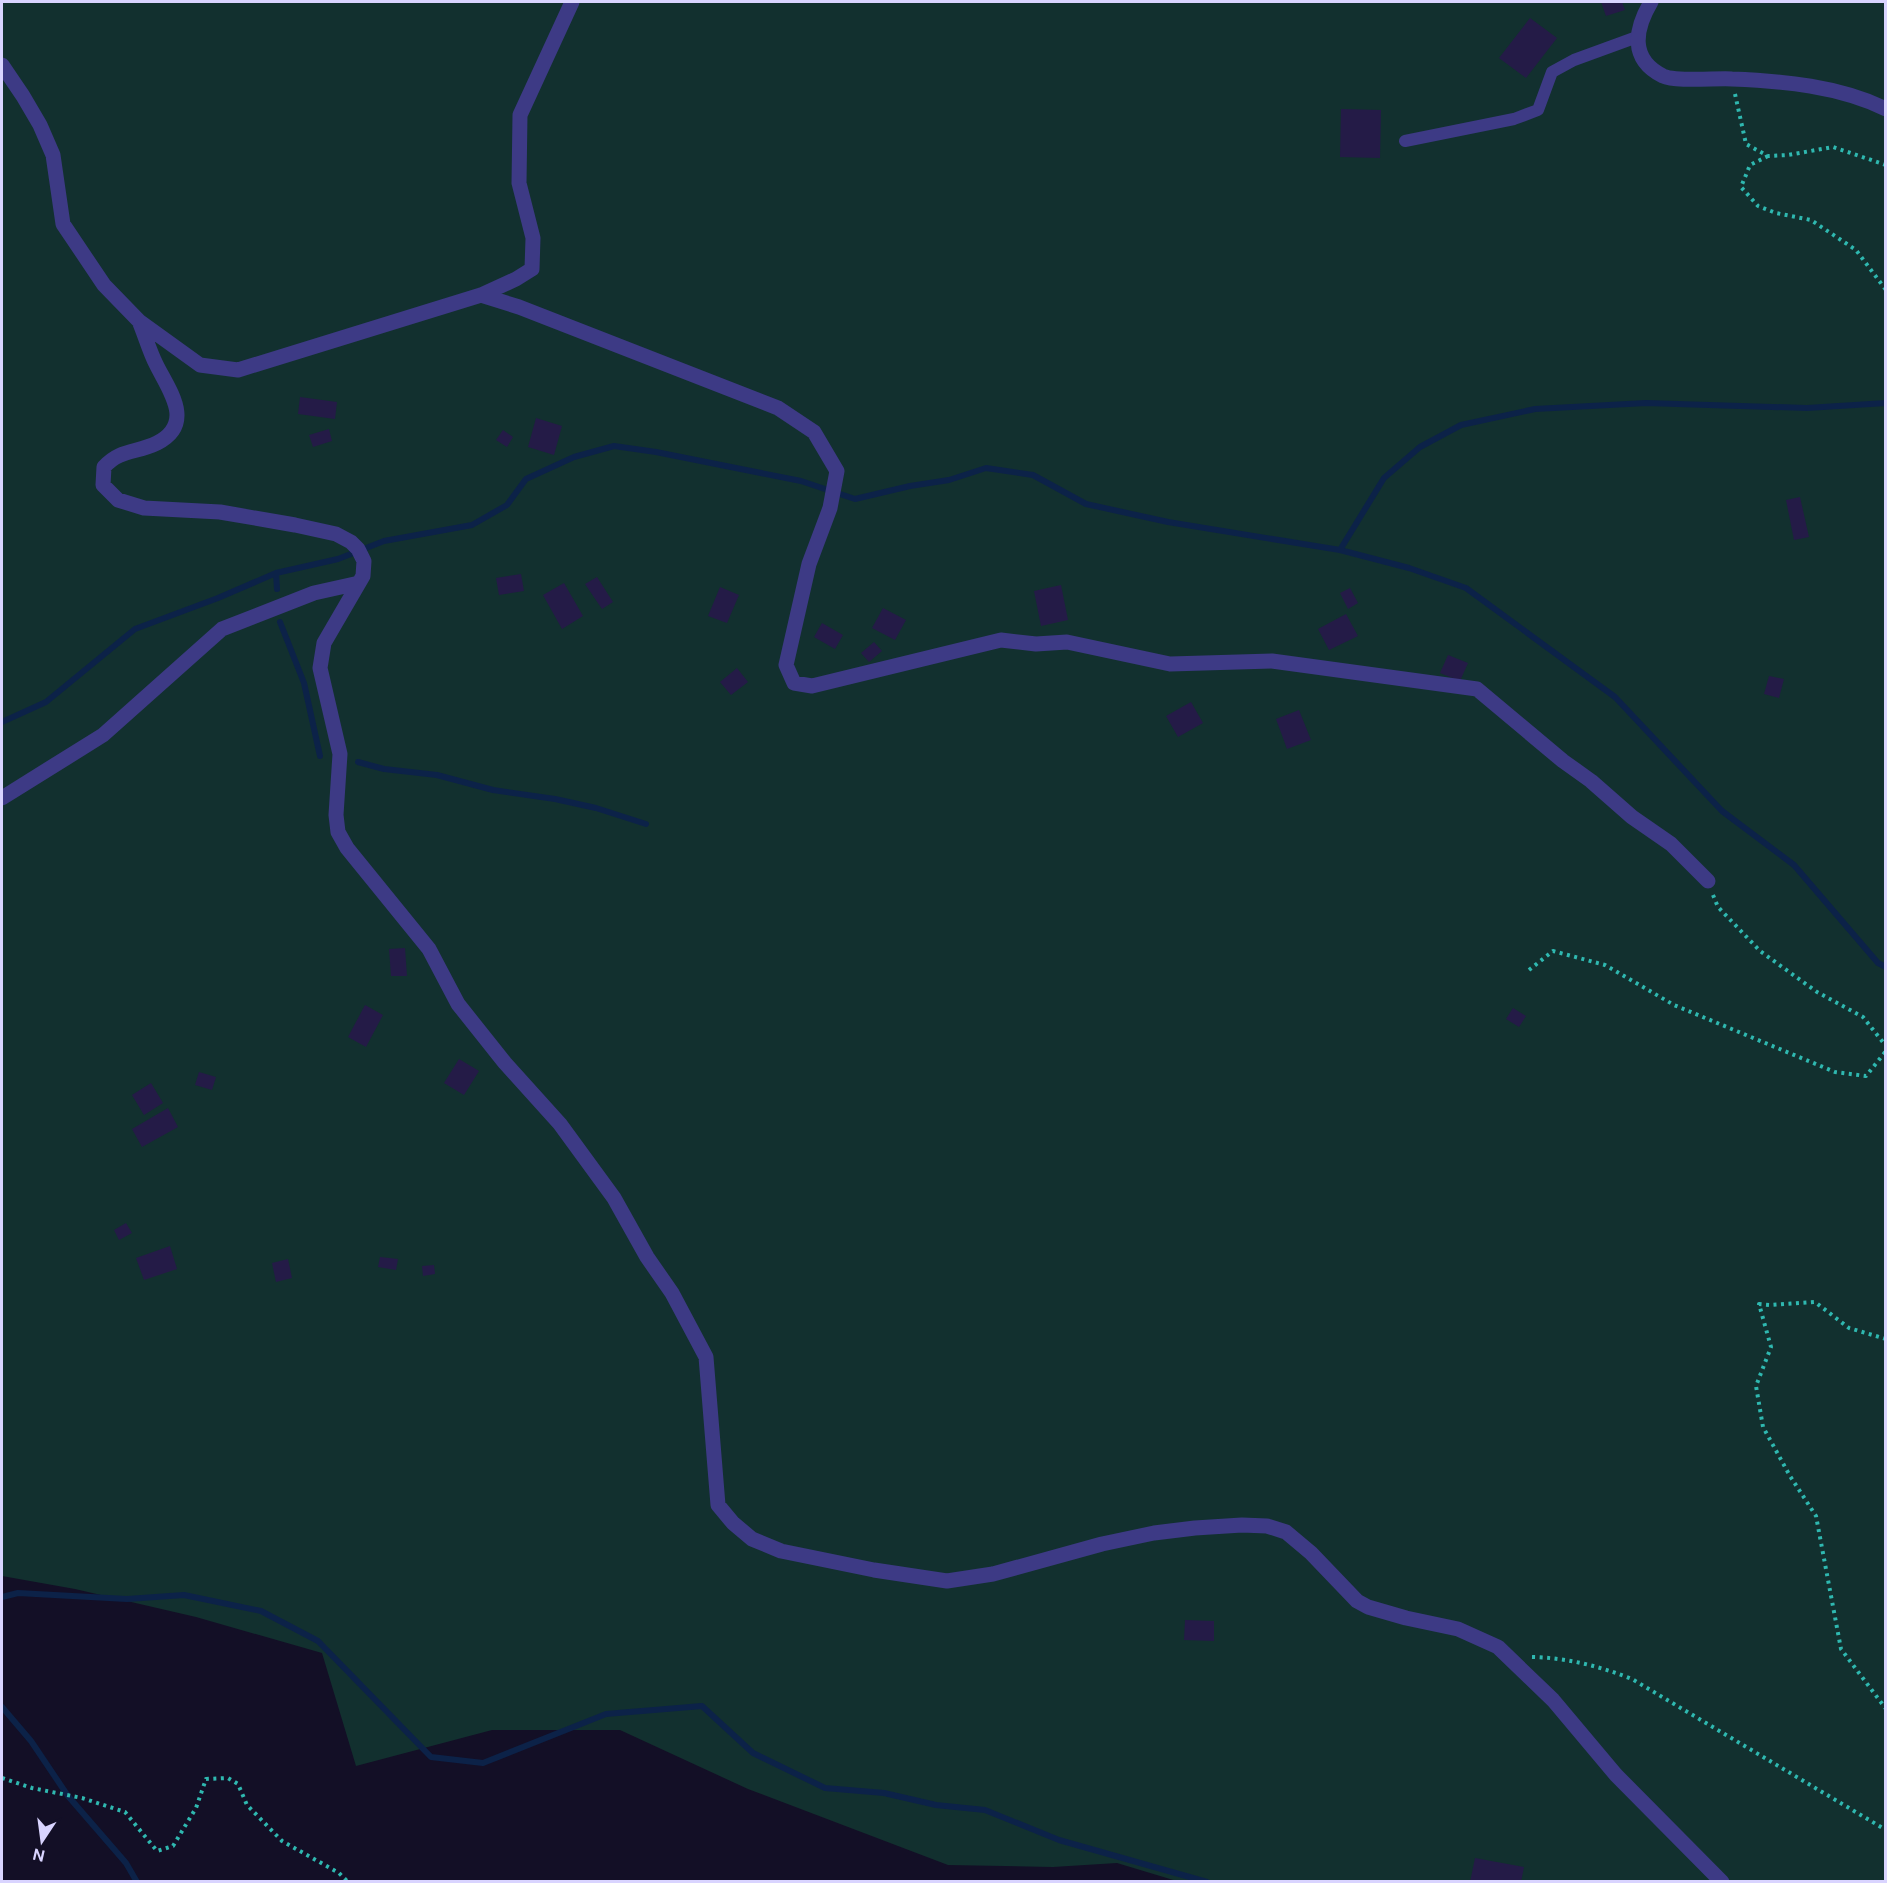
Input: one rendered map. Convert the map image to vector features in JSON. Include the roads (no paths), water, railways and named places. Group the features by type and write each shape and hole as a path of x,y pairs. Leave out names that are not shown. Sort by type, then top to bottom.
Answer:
{"street":[{"path":"2,65 40,125 52,155 63,224 104,285 140,321 200,365 238,370 481,295 532,269 534,238 519,183 520,115 572,2"},
{"path":"1651,2 1641,20 1637,37 1646,64 1665,77 1732,79 1820,88 1857,97 1886,109"},
{"path":"481,295 519,307 778,408 814,432 837,471 830,508 809,564 786,665 794,683 812,686 1001,640 1036,644 1067,642 1170,664 1272,661 1477,689 1563,761 1591,781 1632,818 1671,844 1708,881"},
{"path":"140,321 155,363 178,407 175,422 169,435 157,443 121,453 111,460 104,467 103,485 118,500 144,508 220,512 336,534 351,542 358,549 364,561 363,576 324,643 320,668 340,754 336,815 338,832 347,848 429,949 458,1004 505,1063 560,1124 614,1198 646,1257 672,1293 706,1357 718,1505 733,1524 753,1539 781,1551 874,1570 947,1581 993,1574 1102,1544 1154,1533 1195,1528 1267,1526 1287,1532 1319,1561 1357,1601 1368,1607 1458,1629 1498,1647 1553,1700 1616,1775 1722,1881"},
{"path":"2,798 103,735 222,629 314,592 359,583"}],"lane":[{"path":"1405,141 1514,119 1538,110 1552,72 1574,60 1637,37"}],"waterway":[{"path":"1340,550 1384,478 1420,447 1461,425 1535,409 1646,403 1807,408 1886,403"},
{"path":"2,722 46,702 135,629 218,598 276,573 338,559 384,541 472,525 507,505 526,479 574,457 614,446 656,452 801,481 855,499 910,486 949,480 986,468 1033,475 1086,504 1168,522 1340,550 1409,568 1466,588 1615,697 1722,811 1794,865 1878,963 1886,967"},
{"path":"276,573 277,589"},
{"path":"280,622 304,683 320,756"},
{"path":"358,762 384,769 437,775 493,790 555,799 596,808 646,824"},
{"path":"2,1597 18,1593 127,1599 184,1595 261,1611 318,1641 431,1757 483,1763 606,1714 702,1706 753,1753 825,1788 884,1793 936,1805 985,1810 1059,1840 1207,1882"},
{"path":"2,1707 31,1741 68,1796 126,1863 137,1882"}]}
